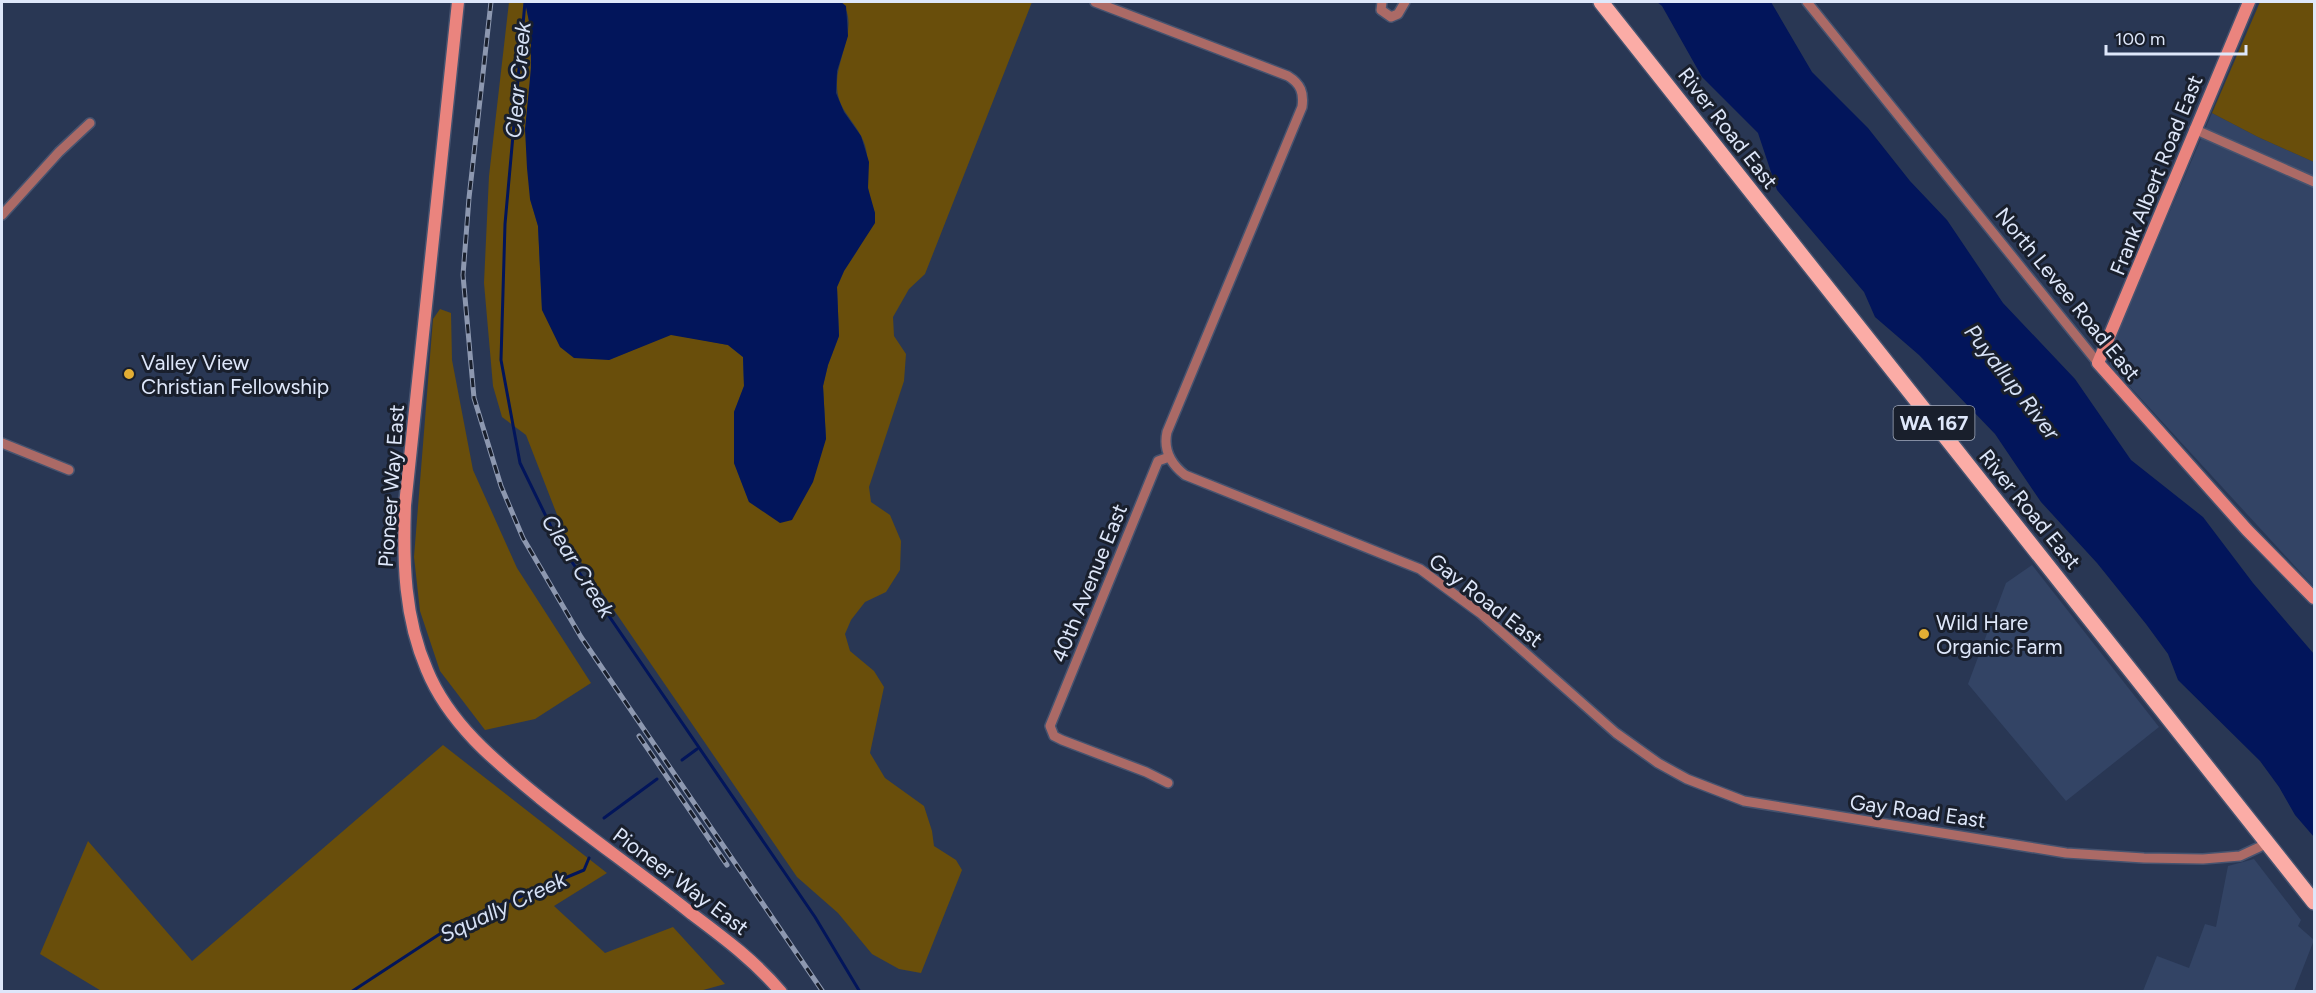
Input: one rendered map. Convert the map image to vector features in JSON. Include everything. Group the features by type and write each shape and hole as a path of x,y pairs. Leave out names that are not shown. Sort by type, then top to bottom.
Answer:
{"main road":[{"name":"Pioneer Way East","path":"458,2 405,505 403,555 405,583 418,648 428,673 452,712 470,735 492,756 561,815 740,950 781,992"},
{"name":"River Road East","path":"1600,2 2314,902"},
{"name":"Frank Albert Road East","path":"2098,363 2249,2"},
{"name":"North Levee Road East","path":"2098,363 2247,530 2314,598"}],"street":[{"path":"1095,2 1288,76 1296,81 1302,91 1302,107 1167,432 1165,446 1169,457"},
{"path":"1382,2 1381,10 1391,17 1398,14 1405,2"},
{"name":"North Levee Road East","path":"1808,2 2098,363"},
{"path":"2,215 59,152 90,123"},
{"path":"2194,129 2314,182"},
{"path":"2,443 69,470"},
{"name":"40th Avenue East","path":"1168,783 1062,740 1054,736 1050,726 1158,461 1169,457"},
{"name":"Gay Road East","path":"1169,457 1179,470 1195,479 1378,550 1420,569 1480,613 1616,734 1658,763 1727,794 1766,806 1971,836 2066,853 2203,859 2240,856 2268,843"}],"shaded area":[{"path":"509,2 525,2 531,31 530,199 538,226 542,310 609,360 671,334 728,345 743,357 744,386 734,412 734,463 749,502 826,439 823,386 839,336 837,287 875,213 868,189 866,148 845,111 837,91 838,73 848,30 846,10 841,2 1032,2 925,274 909,289 893,317 894,336 906,354 904,381 869,487 871,502 890,515 901,541 900,570 886,592 865,602 851,620 845,634 850,651 874,671 884,687 870,753 885,778 924,806 934,846 956,860 962,870 921,973 899,969 872,954 838,913 797,877 568,543 526,435 502,417 493,386 484,283 489,176"},
{"path":"2260,2 2314,2 2314,162 2212,113"},
{"path":"2212,113 2314,162 2314,587 2110,365 2110,351"},
{"path":"440,309 451,313 452,360 473,470 517,568 591,683 535,719 485,730 440,671 420,611 414,557 433,319"},
{"path":"2032,565 2159,727 2066,801 1968,684 2006,583"},
{"path":"443,745 607,873 554,906 605,953 673,927 725,984 696,992 103,992 40,954 88,841 192,961"},
{"path":"2254,859 2301,920 2298,926 2314,940 2294,991 2143,991 2157,956 2189,968 2205,924 2216,927 2228,866"}],"water":[{"path":"525,2 841,2 846,6 848,36 837,71 836,93 844,112 861,136 869,162 868,188 875,213 875,223 844,271 837,287 839,336 823,386 826,439 813,482 792,520 780,523 749,502 734,463 734,412 744,386 743,357 728,345 671,335 609,360 574,358 560,347 542,310 538,226 530,199 525,129 531,68 531,31"},
{"name":"Puyallup River","path":"1657,2 1771,2 1812,72 1868,128 1910,181 1947,220 2003,303 2075,379 2131,460 2203,517 2253,583 2314,654 2314,837 2295,815 2279,787 2260,761 2178,680 2168,654 2146,624 2097,563 2041,502 1995,434 1919,355 1875,317 1864,292 1777,190 1758,133 1702,77 1662,6"}],"waterway":[{"name":"Clear Creek","path":"525,2 505,224 501,360 520,463 559,543 815,917 860,992"},
{"name":"Squally Creek","path":"682,760 697,749"},
{"name":"Squally Creek","path":"604,818 657,779"},
{"name":"Squally Creek","path":"351,992 455,924 584,870 589,858"}],"railway":[{"path":"491,2 469,198 463,275 474,398 501,486 523,538 581,637 823,992"},
{"path":"639,736 727,865"}],"place":[{"name":"Valley View Christian Fellowship","path":"129,374"},
{"name":"Wild Hare Organic Farm","path":"1924,634"}]}
